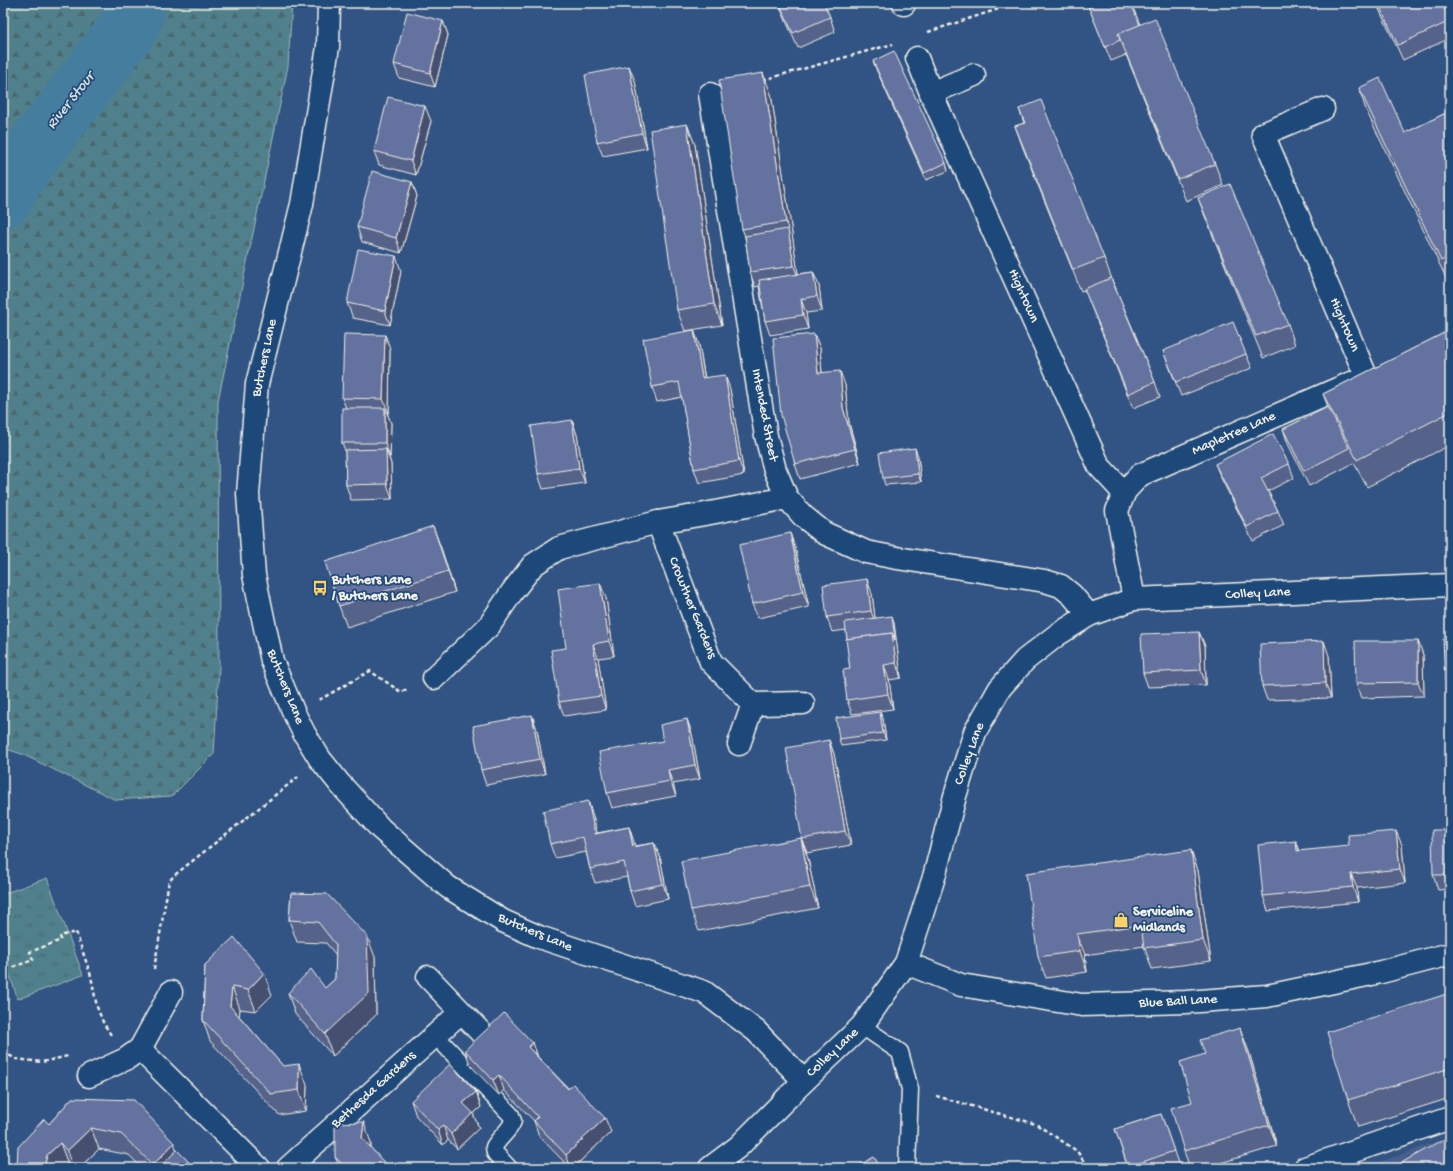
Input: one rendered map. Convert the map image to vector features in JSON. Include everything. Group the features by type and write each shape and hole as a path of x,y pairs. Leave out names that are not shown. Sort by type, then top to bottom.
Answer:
{"street":[{"name":"Butchers Lane","path":"329,3 328,47 302,204 258,384 248,494 254,575 272,661 294,713 320,759 340,784 381,828 448,887 503,921 539,937 704,992 756,1031 804,1081"},
{"name":"Hightown","path":"917,58 931,93 1099,466 1124,492"},
{"path":"931,93 974,75"},
{"name":"Intended Street","path":"710,94 766,436 775,470 786,498 803,516 824,533 845,544 866,552 1044,581 1062,586 1089,615"},
{"name":"Hightown","path":"1323,109 1263,134 1366,376"},
{"name":"Mapletree Lane","path":"1134,599 1117,511 1124,492 1140,475 1387,367"},
{"path":"434,678 489,626 512,592 533,565 559,548 658,522 786,498"},
{"name":"Crowther Gardens","path":"658,522 712,662 753,704"},
{"name":"Colley Lane","path":"710,1168 738,1147 862,1026 906,963 934,877 955,796 975,732 1000,688 1025,660 1057,635 1089,615 1134,599 1450,585"},
{"path":"739,744 753,704 803,703"},
{"name":"Blue Ball Lane","path":"906,963 961,985 1082,1006 1186,1002 1268,996 1381,972 1450,954"},
{"path":"428,977 489,1041"},
{"path":"88,1076 133,1054 171,992"},
{"name":"Bethesda Gardens","path":"288,1168 461,1012"},
{"path":"133,1054 259,1168"},
{"path":"1305,1168 1450,1118"}],"lane":[{"path":"862,1026 900,1052 910,1089 907,1168"},
{"path":"435,1035 511,1115 514,1121 511,1128 497,1141 494,1147 495,1153 509,1168"}],"path":[{"path":"923,34 1017,3"},
{"path":"756,82 894,43"},
{"path":"322,698 370,671 401,692 434,678"},
{"path":"154,972 169,881 320,759"},
{"path":"13,967 33,960 30,952 61,940 60,936 76,932 91,976 97,1007 103,1022 133,1054"},
{"path":"3,1052 16,1058 42,1062"},
{"path":"910,1089 1036,1124 1077,1151 1088,1168"}],"shaded area":[{"path":"1450,1137 1450,1168 1363,1168"}],"green space":[{"path":"3,3 292,3 288,66 218,401 219,667 214,754 172,796 116,800 22,754 3,748"},
{"path":"47,878 83,975 18,999 3,957 3,894"}],"building":[{"path":"779,3 824,3 830,17 793,33"},
{"path":"1087,3 1131,3 1140,25 1118,34 1120,40 1105,47"},
{"path":"1378,3 1442,3 1450,21 1398,45"},
{"path":"407,12 443,21 430,73 394,64"},
{"path":"1155,18 1215,164 1178,179 1118,34"},
{"path":"894,51 946,163 924,173 873,61"},
{"path":"629,66 642,133 597,142 585,75"},
{"path":"763,73 786,222 742,229 719,80"},
{"path":"1380,78 1405,133 1450,111 1450,256 1441,261 1359,88"},
{"path":"388,97 425,106 411,161 374,151"},
{"path":"1041,100 1104,258 1073,270 1015,126 1025,123 1019,109"},
{"path":"687,124 714,304 677,310 650,130"},
{"path":"372,171 412,182 396,238 357,227"},
{"path":"1230,184 1288,324 1256,336 1198,198"},
{"path":"788,229 794,266 750,272 745,236"},
{"path":"358,249 396,256 385,311 347,303"},
{"path":"813,272 817,296 801,299 803,315 765,321 759,280"},
{"path":"1111,278 1155,382 1128,394 1084,289"},
{"path":"1233,322 1246,354 1176,382 1163,351"},
{"path":"694,330 702,378 725,375 739,461 694,469 679,382 652,387 643,339"},
{"path":"1450,330 1450,412 1357,460 1323,394"},
{"path":"344,334 385,335 383,399 342,398"},
{"path":"814,334 818,373 840,371 843,408 855,449 795,464 781,415 773,338"},
{"path":"1328,407 1349,448 1304,471 1283,429"},
{"path":"342,408 385,408 385,443 342,443"},
{"path":"572,420 579,468 538,474 531,426"},
{"path":"1273,434 1289,464 1261,478 1278,511 1247,527 1215,464"},
{"path":"915,448 918,474 883,478 879,453"},
{"path":"386,449 387,484 346,485 345,450"},
{"path":"433,526 448,571 339,606 325,562"},
{"path":"790,533 803,592 752,604 739,545"},
{"path":"867,579 871,611 827,617 823,585"},
{"path":"600,583 609,641 593,644 601,696 559,702 551,650 566,648 558,589"},
{"path":"892,616 895,640 892,633 847,639 845,622"},
{"path":"1199,632 1201,670 1143,673 1141,634"},
{"path":"892,633 896,663 884,665 888,694 847,700 843,670 850,669 846,639"},
{"path":"1443,639 1450,639 1450,681 1445,681"},
{"path":"1324,641 1325,683 1262,686 1260,644"},
{"path":"1355,641 1418,641 1418,682 1356,683"},
{"path":"880,712 883,733 839,739 836,718"},
{"path":"532,715 540,759 481,770 473,726"},
{"path":"687,719 695,765 668,770 670,781 607,793 599,752 663,741 660,725"},
{"path":"829,740 845,831 802,839 786,748"},
{"path":"588,801 595,834 629,827 633,847 654,843 663,884 630,891 624,862 590,869 583,837 550,844 543,811"},
{"path":"1432,830 1450,830 1450,875 1433,875"},
{"path":"1396,831 1400,869 1351,874 1353,887 1263,896 1258,845 1296,841 1297,851 1349,846 1348,835"},
{"path":"801,838 810,887 691,910 681,861"},
{"name":"Serviceline Midlands","path":"1191,850 1203,940 1144,948 1141,925 1077,934 1080,951 1038,957 1026,873"},
{"path":"291,893 327,894 367,936 369,993 325,1034 288,993 311,969 325,988 335,979 336,945 318,922 289,920"},
{"path":"234,937 264,973 248,990 232,987 230,1006 283,1066 299,1064 299,1090 271,1094 203,1020 205,965"},
{"path":"1450,993 1450,1068 1348,1100 1327,1032"},
{"path":"504,1013 533,1043 528,1047 568,1089 573,1084 605,1118 566,1155 534,1121 538,1117 499,1075 493,1080 465,1050"},
{"path":"1240,1028 1269,1125 1184,1151 1171,1108 1192,1102 1180,1062 1205,1054 1200,1040"},
{"path":"450,1064 476,1092 463,1103 473,1113 451,1134 443,1125 438,1130 411,1101"},
{"path":"72,1098 134,1100 174,1143 153,1165 121,1134 91,1128 67,1151 60,1143 47,1155 44,1168 17,1168 18,1147 44,1119 49,1124"},
{"path":"1161,1114 1174,1151 1128,1167 1115,1129"},
{"path":"364,1122 362,1138 389,1168 346,1168 335,1157 335,1123"},
{"path":"1450,1136 1450,1168 1392,1168"},
{"path":"177,1150 195,1168 159,1168"},
{"path":"874,1157 881,1168 854,1168"},
{"path":"809,1165 811,1168 804,1168"}],"waterway":[{"name":"River Stour","path":"3,198 19,170 131,24 137,3"}],"place":[{"name":"Butchers Lane / Butchers Lane","path":"320,588"},
{"name":"Serviceline Midlands","path":"1121,920"}]}
